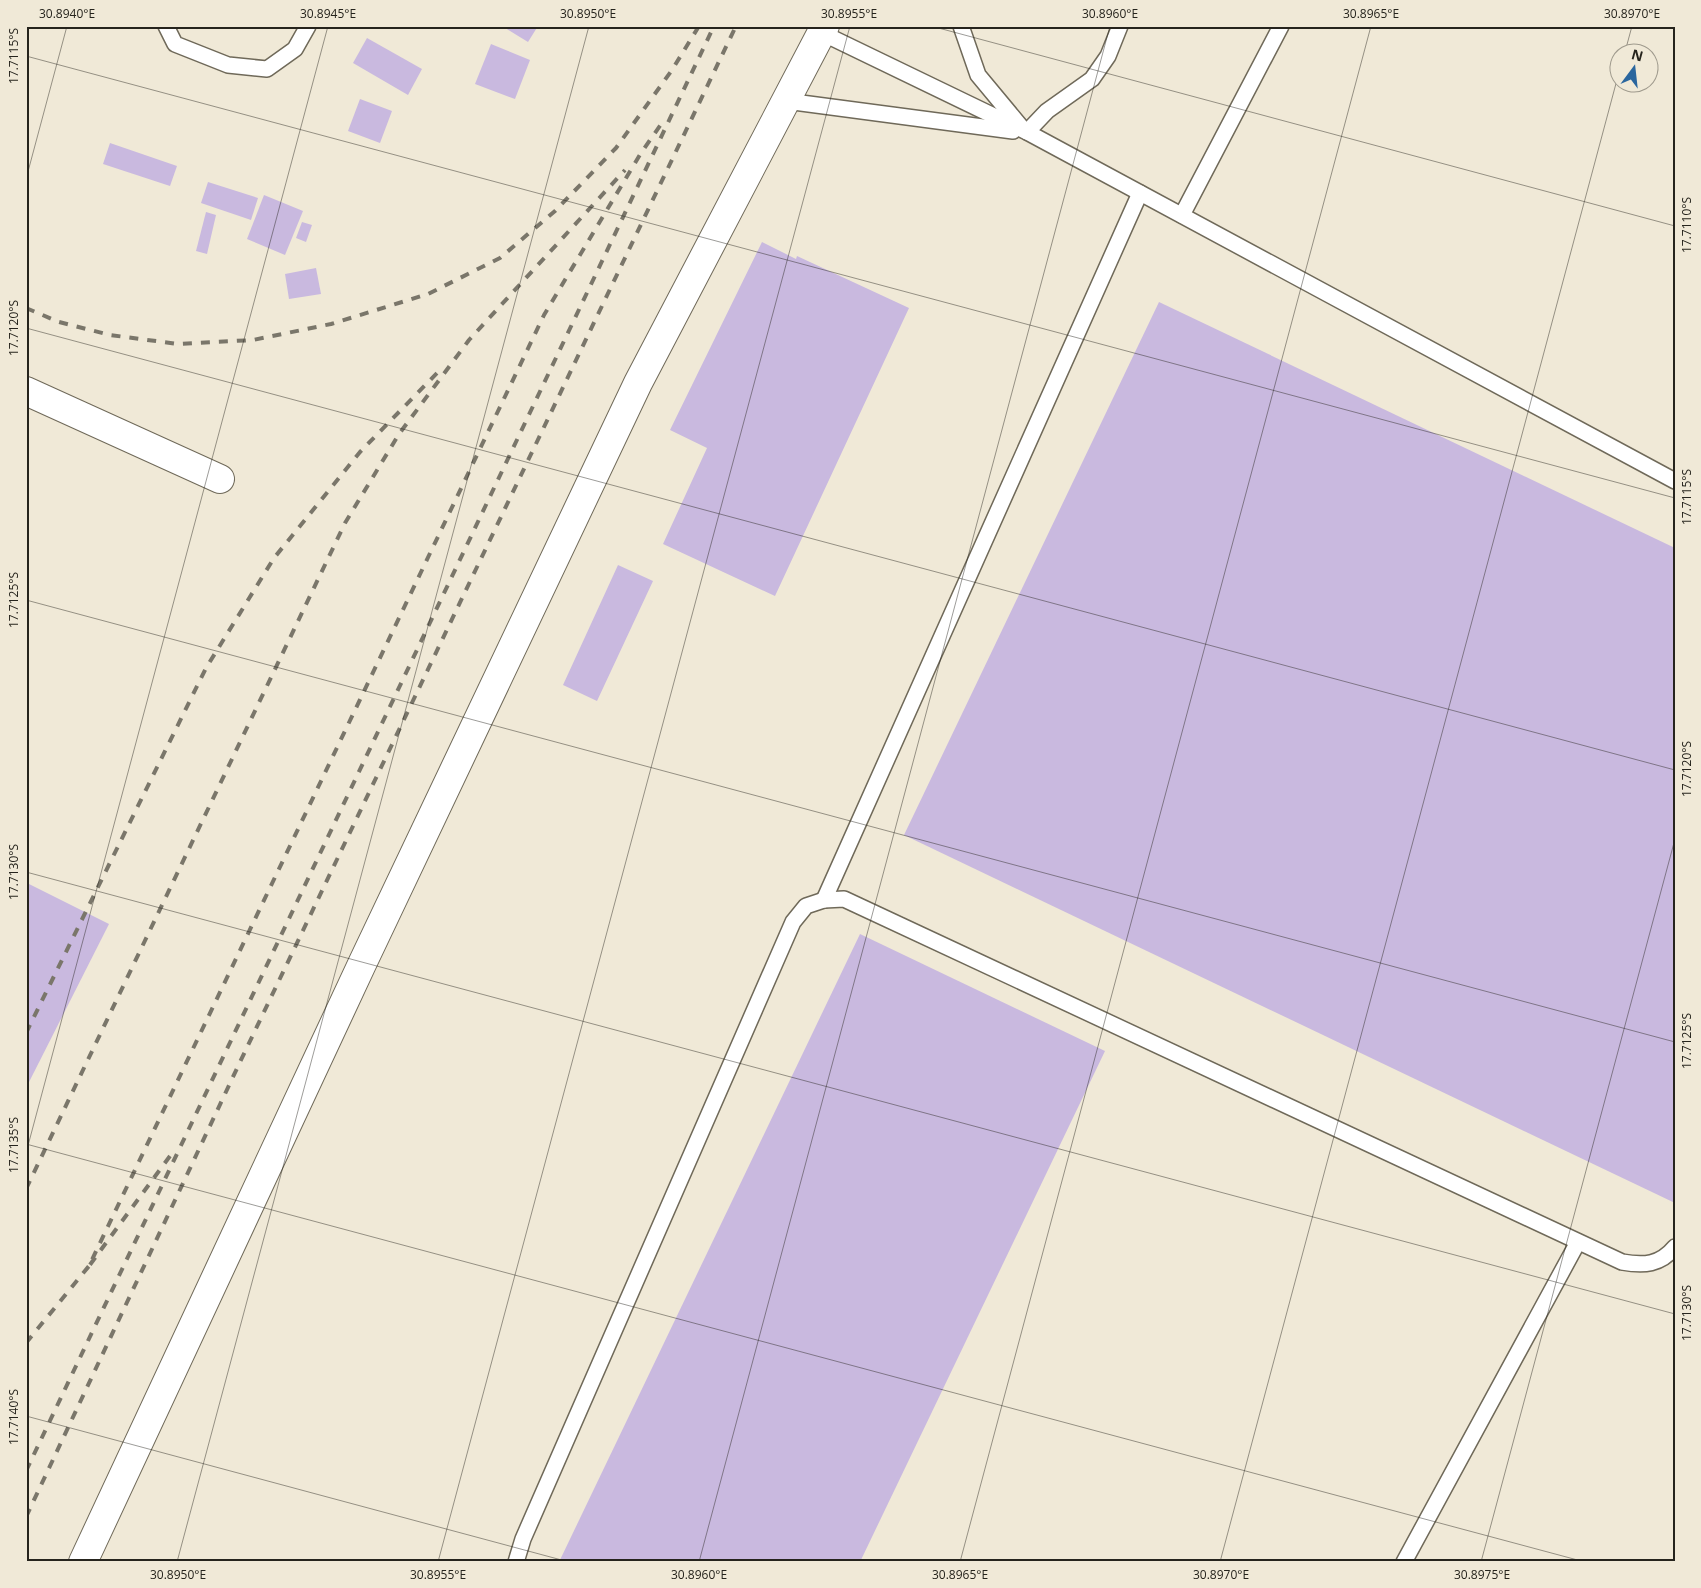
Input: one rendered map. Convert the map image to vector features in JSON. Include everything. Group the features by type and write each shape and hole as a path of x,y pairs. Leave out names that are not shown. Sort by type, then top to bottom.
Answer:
{"street":[{"path":"83,1562 362,964 638,383 824,30"},
{"path":"26,391 220,480"}],"lane":[{"path":"166,26 175,44 228,65 267,69 295,49 308,26"},
{"path":"961,26 978,75 1027,132"},
{"path":"1027,132 1047,111 1092,79 1108,56 1120,26"},
{"path":"1182,215 1281,26"},
{"path":"824,30 1027,132 1675,481"},
{"path":"786,101 1027,132"},
{"path":"824,900 1140,193"},
{"path":"516,1562 524,1539 793,922 806,906 824,900 844,899 1622,1262 1642,1265 1656,1262 1667,1256 1675,1247"},
{"path":"1404,1562 1578,1242"}],"building":[{"path":"502,26 538,26 528,42"},
{"path":"367,38 422,69 408,95 353,63"},
{"path":"491,44 530,60 515,99 475,84"},
{"path":"360,99 392,111 380,143 348,131"},
{"path":"110,143 177,166 170,186 103,164"},
{"path":"208,182 258,198 251,220 201,203"},
{"path":"264,195 303,211 285,255 247,239"},
{"path":"206,212 216,215 207,254 196,251"},
{"path":"302,222 312,225 306,242 296,238"},
{"path":"762,242 796,259 797,256 909,308 775,596 663,544 707,448 670,430"},
{"path":"316,268 321,294 289,299 285,274"},
{"path":"1159,302 1675,548 1675,1203 904,835"},
{"path":"618,565 653,581 597,701 563,685"},
{"path":"27,883 109,924 26,1088 26,886"},
{"path":"860,934 1105,1051 860,1562 559,1562"}],"railway":[{"path":"26,308 59,322 110,335 178,344 253,340 331,324 428,294 500,258 555,211 616,148 672,70 699,26"},
{"path":"26,1471 714,26"},
{"path":"26,1517 240,1062 736,26"},
{"path":"170,1156 89,1266 544,315 641,153 664,120"},
{"path":"26,1189 345,523 399,434 469,340 625,170"},
{"path":"26,1033 206,668 274,558 360,452 438,372"},
{"path":"26,1343 89,1266"}]}
